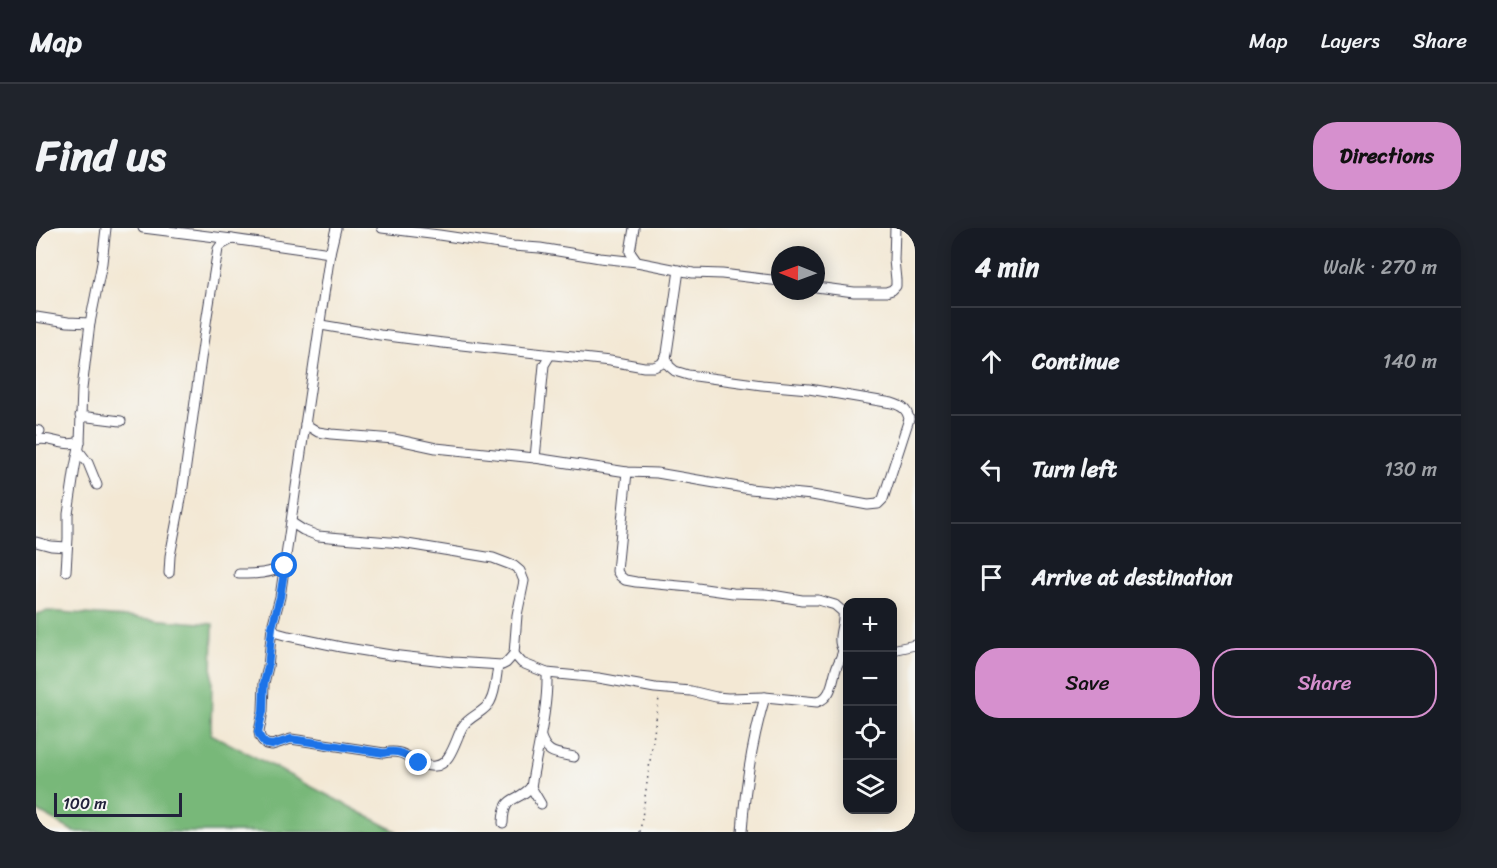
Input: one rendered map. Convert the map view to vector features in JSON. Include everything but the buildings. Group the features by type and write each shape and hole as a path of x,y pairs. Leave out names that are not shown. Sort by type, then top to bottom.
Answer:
{"street":[{"path":"66,571 70,506 80,446 82,389 90,323 102,263 106,228"},
{"path":"143,228 330,253"},
{"path":"336,228 330,253 292,523 280,597 272,627 269,661 264,683 263,711 258,732 266,744 272,745 291,739 384,753 397,751 426,766 439,766 452,750 464,726 492,699 498,666"},
{"path":"382,228 637,262 693,273 771,280"},
{"path":"623,260 630,252 634,228"},
{"path":"825,287 854,292 892,290 896,286 895,228"},
{"path":"169,573 219,249 220,245 232,239"},
{"path":"630,252 637,262"},
{"path":"305,424 318,432 331,434 394,439 436,448 535,458 627,472 657,473 750,489 812,495 868,505 878,504 883,499 889,485 909,419 908,413 902,406 892,403 809,389 688,375 675,371 669,366 666,357 679,270"},
{"path":"36,317 90,323"},
{"path":"321,325 443,343 610,361 644,368 661,364 666,357"},
{"path":"535,458 544,365 550,355"},
{"path":"80,416 121,421"},
{"path":"37,434 39,439 80,446 97,485"},
{"path":"627,472 617,571 620,576 625,580 636,582 828,602 843,612 839,643 844,652"},
{"path":"272,627 277,633 341,647 453,662 498,666 506,663 514,654 524,581 520,571 514,566 493,558 401,543 318,536 292,523"},
{"path":"36,542 67,547"},
{"path":"238,574 262,574 285,566"},
{"path":"897,649 915,645"},
{"path":"514,654 522,663 547,673 599,678 728,698 765,696 810,702 822,701 827,695 831,689 836,669 843,657"},
{"path":"503,823 507,803 531,786 548,689 547,673"},
{"path":"742,832 748,769 756,725 765,696"},
{"path":"541,735 544,746 549,752 574,757"},
{"path":"531,786 541,804"}],"path":[{"path":"640,832 660,688"}],"green space":[{"path":"48,611 213,624 211,734 398,832 74,832 36,810 36,614"}],"route":[{"path":"285,566 272,627 270,655 264,683 263,711 258,732 260,737 266,744 272,745 291,739 384,753 397,751 419,763"}]}
